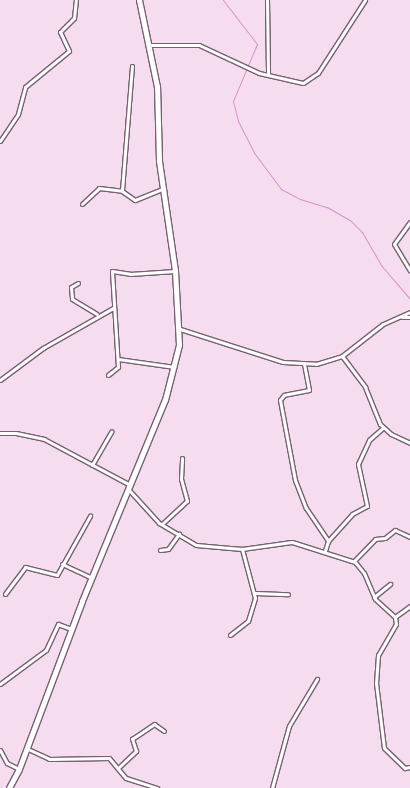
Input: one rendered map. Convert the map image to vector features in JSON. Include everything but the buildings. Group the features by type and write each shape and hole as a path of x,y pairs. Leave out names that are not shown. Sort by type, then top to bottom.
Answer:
{"street":[{"path":"0,141 18,114 25,87 69,51 60,32 74,18 76,0"},
{"path":"9,788 28,748 71,629 130,488 175,367 180,329 175,271 162,189 157,87 138,0"},
{"path":"267,0 268,76"},
{"path":"149,45 198,45 259,73 297,83 312,78 365,0"},
{"path":"122,190 132,66"},
{"path":"82,204 98,188 122,190 135,200 162,189"},
{"path":"410,222 394,244 410,271"},
{"path":"108,375 117,370 118,359 113,308 113,270 130,274 175,271"},
{"path":"78,283 71,287 72,299 97,314"},
{"path":"0,380 43,348 62,340 97,314 113,308"},
{"path":"180,329 273,359 304,364 342,356 383,324 410,312"},
{"path":"402,317 410,317"},
{"path":"342,356 365,387 383,428 410,443"},
{"path":"118,359 175,367"},
{"path":"304,364 309,390 284,395 280,400 290,465 299,493 328,541"},
{"path":"325,551 328,541 352,514 367,506 358,464 368,440 383,428"},
{"path":"92,465 112,431"},
{"path":"0,433 16,433 44,438 92,465 130,488 162,524 196,545 242,549 285,542 325,551 354,561 364,573 374,597 395,616 396,624 378,655 376,683 384,748 405,768 410,767"},
{"path":"162,524 187,501 181,479 182,458"},
{"path":"5,594 25,567 56,575 90,516"},
{"path":"354,561 374,540 385,538 395,530 410,537"},
{"path":"160,550 168,549 179,534"},
{"path":"230,635 248,622 255,593 242,549"},
{"path":"62,564 92,578"},
{"path":"374,597 390,584"},
{"path":"255,593 288,594"},
{"path":"395,616 410,606"},
{"path":"0,684 44,651 58,624 71,629"},
{"path":"272,788 289,726 317,679"},
{"path":"118,768 136,751 132,739 154,724 164,731"},
{"path":"28,748 49,759 107,757 130,780 157,788"},
{"path":"0,750 7,763 19,769"}],"waterway":[{"path":"223,0 257,44 233,101 238,121 255,154 281,189 300,199 327,207 351,221 362,232 381,265 410,299"}]}
